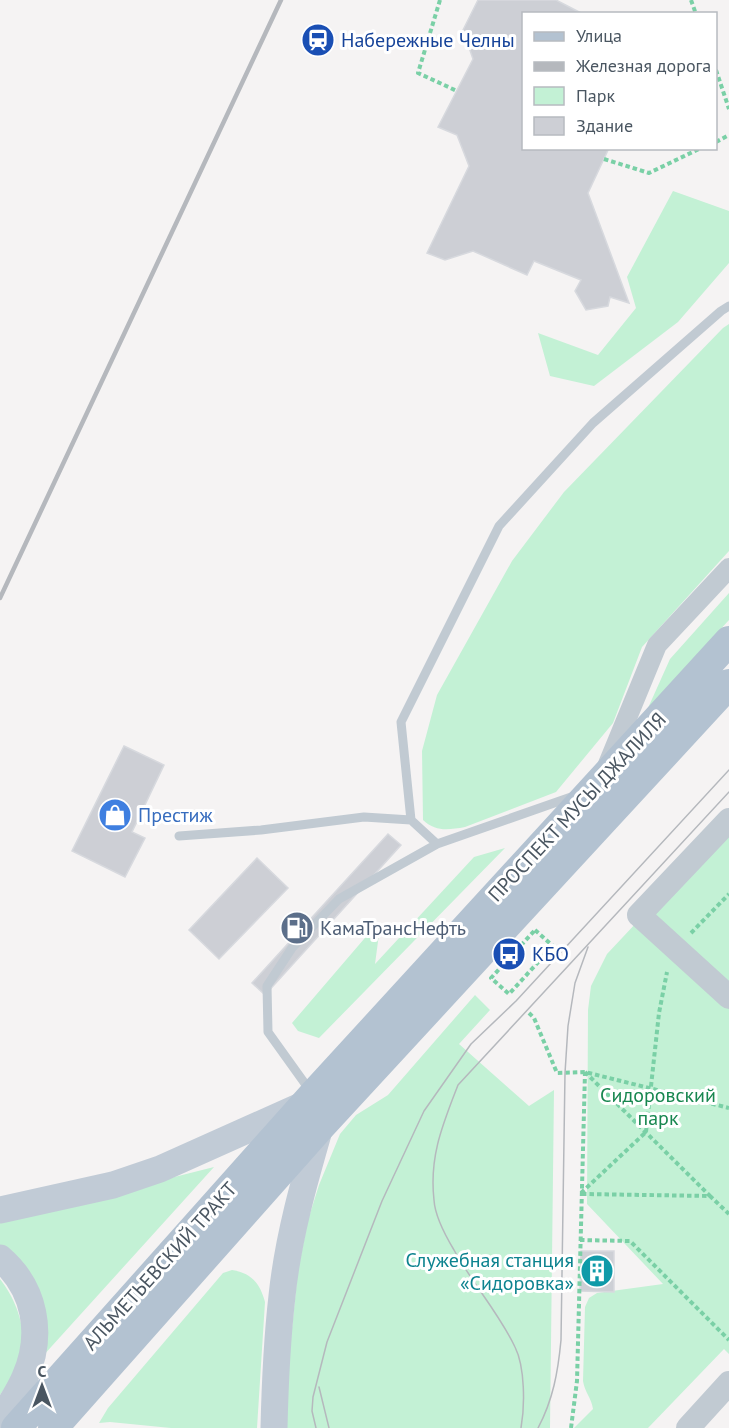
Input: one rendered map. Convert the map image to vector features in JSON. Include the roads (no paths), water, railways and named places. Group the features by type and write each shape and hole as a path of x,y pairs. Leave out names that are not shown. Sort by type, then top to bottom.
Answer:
{"main road":[{"name":"ПРОСПЕКТ МУСЫ ДЖАЛИЛЯ","path":"312,1109 598,784 729,641"},
{"name":"ПРОСПЕКТ МУСЫ ДЖАЛИЛЯ","path":"312,1109 729,684"},
{"path":"0,1210 113,1185 160,1169 312,1109 304,1184 291,1240 282,1295 274,1391 274,1428"},
{"name":"АЛЬМЕТЬЕВСКИЙ ТРАКТ","path":"16,1428 312,1109"},
{"name":"АЛЬМЕТЬЕВСКИЙ ТРАКТ","path":"54,1428 312,1109"},
{"path":"0,1258 20,1279 27,1292 32,1306 34,1344 25,1377 0,1421"}],"street":[{"path":"598,784 657,645 729,568"},
{"path":"729,820 639,915 729,997"},
{"path":"688,1428 729,1383"}],"lane":[{"path":"411,820 401,722 499,526 593,423 729,306"},
{"path":"312,1109 268,1032 267,986 292,948 339,899 437,844 598,784"},
{"path":"179,836 261,830 364,817 411,820 437,844"}],"tram line":[{"path":"316,1428 312,1411 313,1397 327,1342 382,1201 424,1111 471,1044 516,1001 729,770"},
{"path":"521,1428 523,1387 521,1365 515,1347 451,1244 436,1213 434,1169 442,1127 458,1085 729,792"},
{"path":"538,1428 548,1407 554,1386 561,1340 565,1073 568,1026 575,983 588,947"},
{"path":"319,1387 329,1428"}],"railway":[{"path":"0,598 281,0"}],"place":[{"name":"Набережные Челны","path":"318,40"},
{"name":"Престиж","path":"115,815"},
{"name":"КамаТрансНефть","path":"297,928"},
{"name":"КБО","path":"509,954"},
{"name":"Служебная станция «Сидоровка»","path":"597,1271"}],"park label":[{"name":"Сидоровский парк","path":"658,1106"}]}
